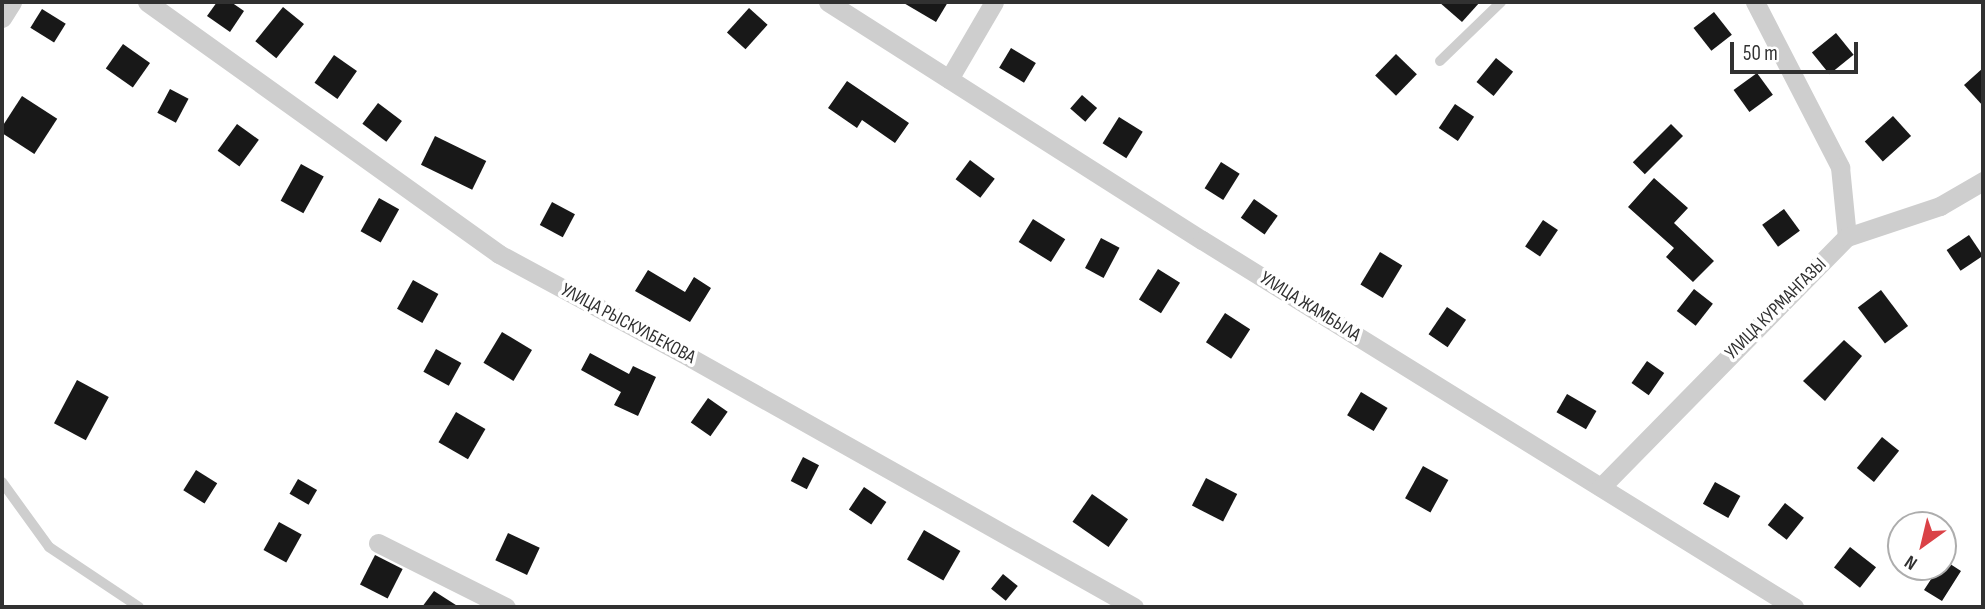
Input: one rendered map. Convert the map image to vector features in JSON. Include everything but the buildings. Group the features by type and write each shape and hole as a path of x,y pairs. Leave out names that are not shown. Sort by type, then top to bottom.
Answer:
{"street":[{"path":"2,18 12,2"},
{"name":"УЛИЦА РЫСКУЛБЕКОВА","path":"148,2 499,254 691,358 1134,607"},
{"name":"УЛИЦА ЖАМБЫЛА","path":"828,2 1794,607"},
{"path":"950,79 994,2"},
{"path":"1755,2 1840,167 1847,237"},
{"name":"УЛИЦА КУРМАНГАЗЫ","path":"1601,487 1847,237 1940,206 1983,181"},
{"path":"378,543 506,607"}],"lane":[{"path":"1440,61 1501,2"},
{"path":"2,482 49,547 139,607"}]}
